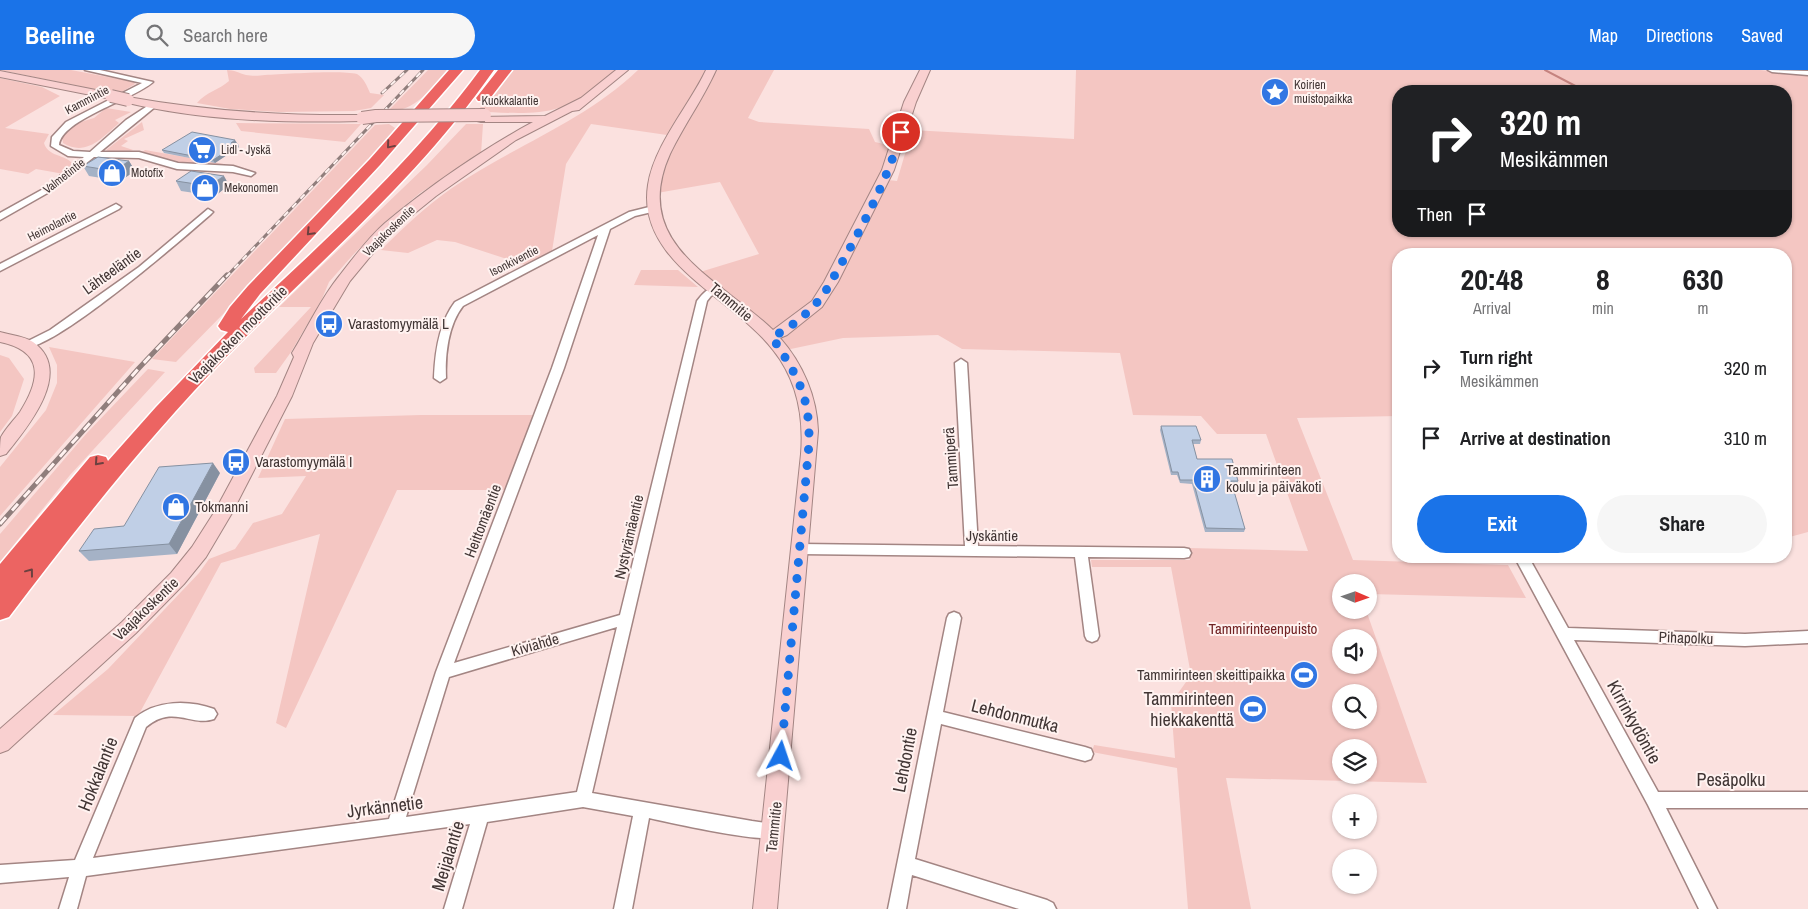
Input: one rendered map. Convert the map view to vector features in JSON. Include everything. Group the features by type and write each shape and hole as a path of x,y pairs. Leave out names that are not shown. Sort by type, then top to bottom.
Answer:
{"highway":[{"path":"228,326 254,290 375,162 456,70"},
{"name":"Vaajakosken moottoritie","path":"0,581 100,461 170,384 228,326 362,200 429,128 475,70"},
{"name":"Vaajakosken moottoritie","path":"0,610 97,488 148,428 224,348 385,192 461,105 487,70"},
{"path":"385,192 421,164 455,131 505,70"}],"street":[{"name":"Kammintie","path":"89,70 149,82 69,124 56,137 55,146 61,150 71,154 92,154"},
{"name":"Vaajakoskentie","path":"0,743 128,628 180,575 218,524 294,377 306,344 344,279 374,243 418,203 502,147 509,145 551,118 581,104 582,101 623,70"},
{"name":"Tammitie","path":"711,70 661,162 654,184 653,209 665,241 687,267 717,289 772,337 800,383 808,407 809,444 800,550 765,909"},
{"path":"772,337 786,329 812,308 831,282 888,170 910,102 925,70"},
{"path":"1772,70 1808,73"},
{"name":"Kuokkalantie","path":"0,74 157,106 248,116 551,118"},
{"name":"Valmetintie","path":"0,217 51,188 122,127 157,106"},
{"path":"92,154 139,155 177,166 233,169 250,173"},
{"name":"Heimolantie","path":"0,268 116,207"},
{"name":"Isonkiventie","path":"440,378 439,364 452,314 459,304 632,214 653,209"},
{"name":"Lähteeläntie","path":"28,345 54,332 142,269 208,212"},
{"name":"Heittomäentie","path":"395,826 443,672 558,368 605,229"},
{"name":"Nystyrämäentie","path":"583,799 702,301 707,294 717,289"},
{"path":"0,337 28,345 38,357 42,366 39,390 28,413 0,450"},
{"name":"Tammiperä","path":"961,363 972,552"},
{"name":"Jyskäntie","path":"800,550 1184,553"},
{"path":"1081,553 1092,636"},
{"name":"Kirrinkydöntie","path":"1525,563 1654,800 1708,909"},
{"name":"Lehdontie","path":"897,909 954,618"},
{"name":"Kiviahde","path":"443,672 626,619"},
{"name":"Pihapolku","path":"1563,634 1745,640 1808,637"},
{"name":"Hokkalantie","path":"68,909 80,868 140,723 146,717 164,710 209,714"},
{"name":"Lehdonmutka","path":"934,716 1086,754"},
{"name":"Jyrkännetie","path":"0,874 80,868 482,816 583,799 752,829 774,830"},
{"name":"Pesäpolku","path":"1654,800 1808,800"},
{"path":"623,909 642,810"},
{"name":"Meijalantie","path":"453,909 482,816"},
{"path":"906,865 1047,909"}],"green space":[{"path":"0,70 71,70 134,82 135,84 118,94"},
{"path":"227,70 253,76 326,72 357,74 363,80 370,93 384,95 371,108 354,111 279,112 230,109 197,103 204,96 229,81"},
{"path":"428,70 447,70 428,92 415,103 398,110 388,111"},
{"path":"509,70 618,70 590,92 559,108 529,113 477,112"},
{"name":"Tammirinteenpuisto","path":"638,70 774,70 748,118 759,122 869,129 875,142 892,146 879,179 897,181 912,130 1074,139 1076,70 1760,70 1808,75 1808,532 1792,536 1792,248 1392,248 1392,416 1297,418 1353,560 1392,561 1392,563 1508,565 1526,598 1378,594 1378,574 1332,574 1332,619 1369,619 1373,629 1332,629 1332,674 1377,674 1377,641 1427,783 1377,782 1377,739 1332,739 1332,781 1226,778 1251,909 1188,909 1177,768 1092,752 1094,745 1175,758 1171,703 1191,675 1171,567 1092,567 1091,560 1190,560 1188,548 1308,551 1266,434 1217,434 1201,416 1133,415 1120,353 962,349 938,335 843,338 786,350 700,272 759,254 720,182 657,193 674,146 667,135 591,124 566,164 552,251 525,265 455,242 437,240 408,253 381,250 433,202 452,188 499,159 572,119 617,88"},
{"path":"0,78 42,87 60,96 5,128 49,134 44,143 46,148 66,158 73,164 64,174 36,169 28,174 0,169"},
{"path":"106,108 131,112 115,120 119,123 93,144 79,148 63,143 62,136 74,124 94,118"},
{"path":"142,122 144,130 124,139 128,141 121,146 133,150 119,153 106,150"},
{"path":"236,123 361,124 345,142 241,131"},
{"path":"389,124 395,128 384,145 337,198 176,362 152,359 375,125"},
{"path":"466,124 483,124 481,154 420,193 386,221 329,282 322,299 291,352 276,373 255,373 254,368 311,307 279,307 427,165"},
{"path":"145,150 224,164 214,166 193,165 141,153"},
{"path":"641,270 678,270 698,287 634,285"},
{"path":"49,347 135,362 0,516 0,467 46,410 57,383 57,365"},
{"path":"0,355 9,358 24,379 12,416 0,432"},
{"path":"148,369 165,372 70,475 0,562 0,534 86,434"},
{"path":"421,415 541,415 512,490 397,490 286,728 276,723 320,534 221,563 138,716 53,715 108,669 199,573 209,559 235,549 253,523 282,514 306,476 258,478 285,419"}],"building":[{"name":"Lidl - Jyskä","path":"192,132 235,140 231,143 238,144 213,160 162,150"},
{"path":"98,157 129,161 114,171 83,166"},
{"path":"191,171 224,176 209,186 176,181"},
{"name":"Tammirinteen koulu ja päiväkoti","path":"1161,426 1196,426 1201,440 1192,440 1197,459 1232,459 1238,481 1231,481 1245,529 1206,528 1193,480 1180,480 1178,472 1172,472"},
{"name":"Tokmanni","path":"213,463 169,544 79,551 94,529 124,526 159,467"}],"waterway":[{"path":"1545,70 1574,85"}],"railway":[{"path":"382,93 407,70"},
{"path":"226,277 423,70"},
{"path":"0,524 139,368 227,275"}],"place":[{"name":"Koirien muistopaikka","path":"1275,92"},
{"name":"Lidl - Jyskä","path":"202,150"},
{"name":"Motofix","path":"112,173"},
{"name":"Mekonomen","path":"205,188"},
{"name":"Varastomyymälä L","path":"329,324"},
{"name":"Varastomyymälä I","path":"236,462"},
{"name":"Tammirinteen koulu ja päiväkoti","path":"1207,479"},
{"name":"Tokmanni","path":"176,507"},
{"name":"Tammirinteen skeittipaikka","path":"1304,675"},
{"name":"Tammirinteen hiekkakenttä","path":"1253,709"}],"route":[{"path":"781,756 810,424 808,407 800,383 793,368 772,337 782,332 808,312 824,294 880,186 892,160 901,132"}]}
